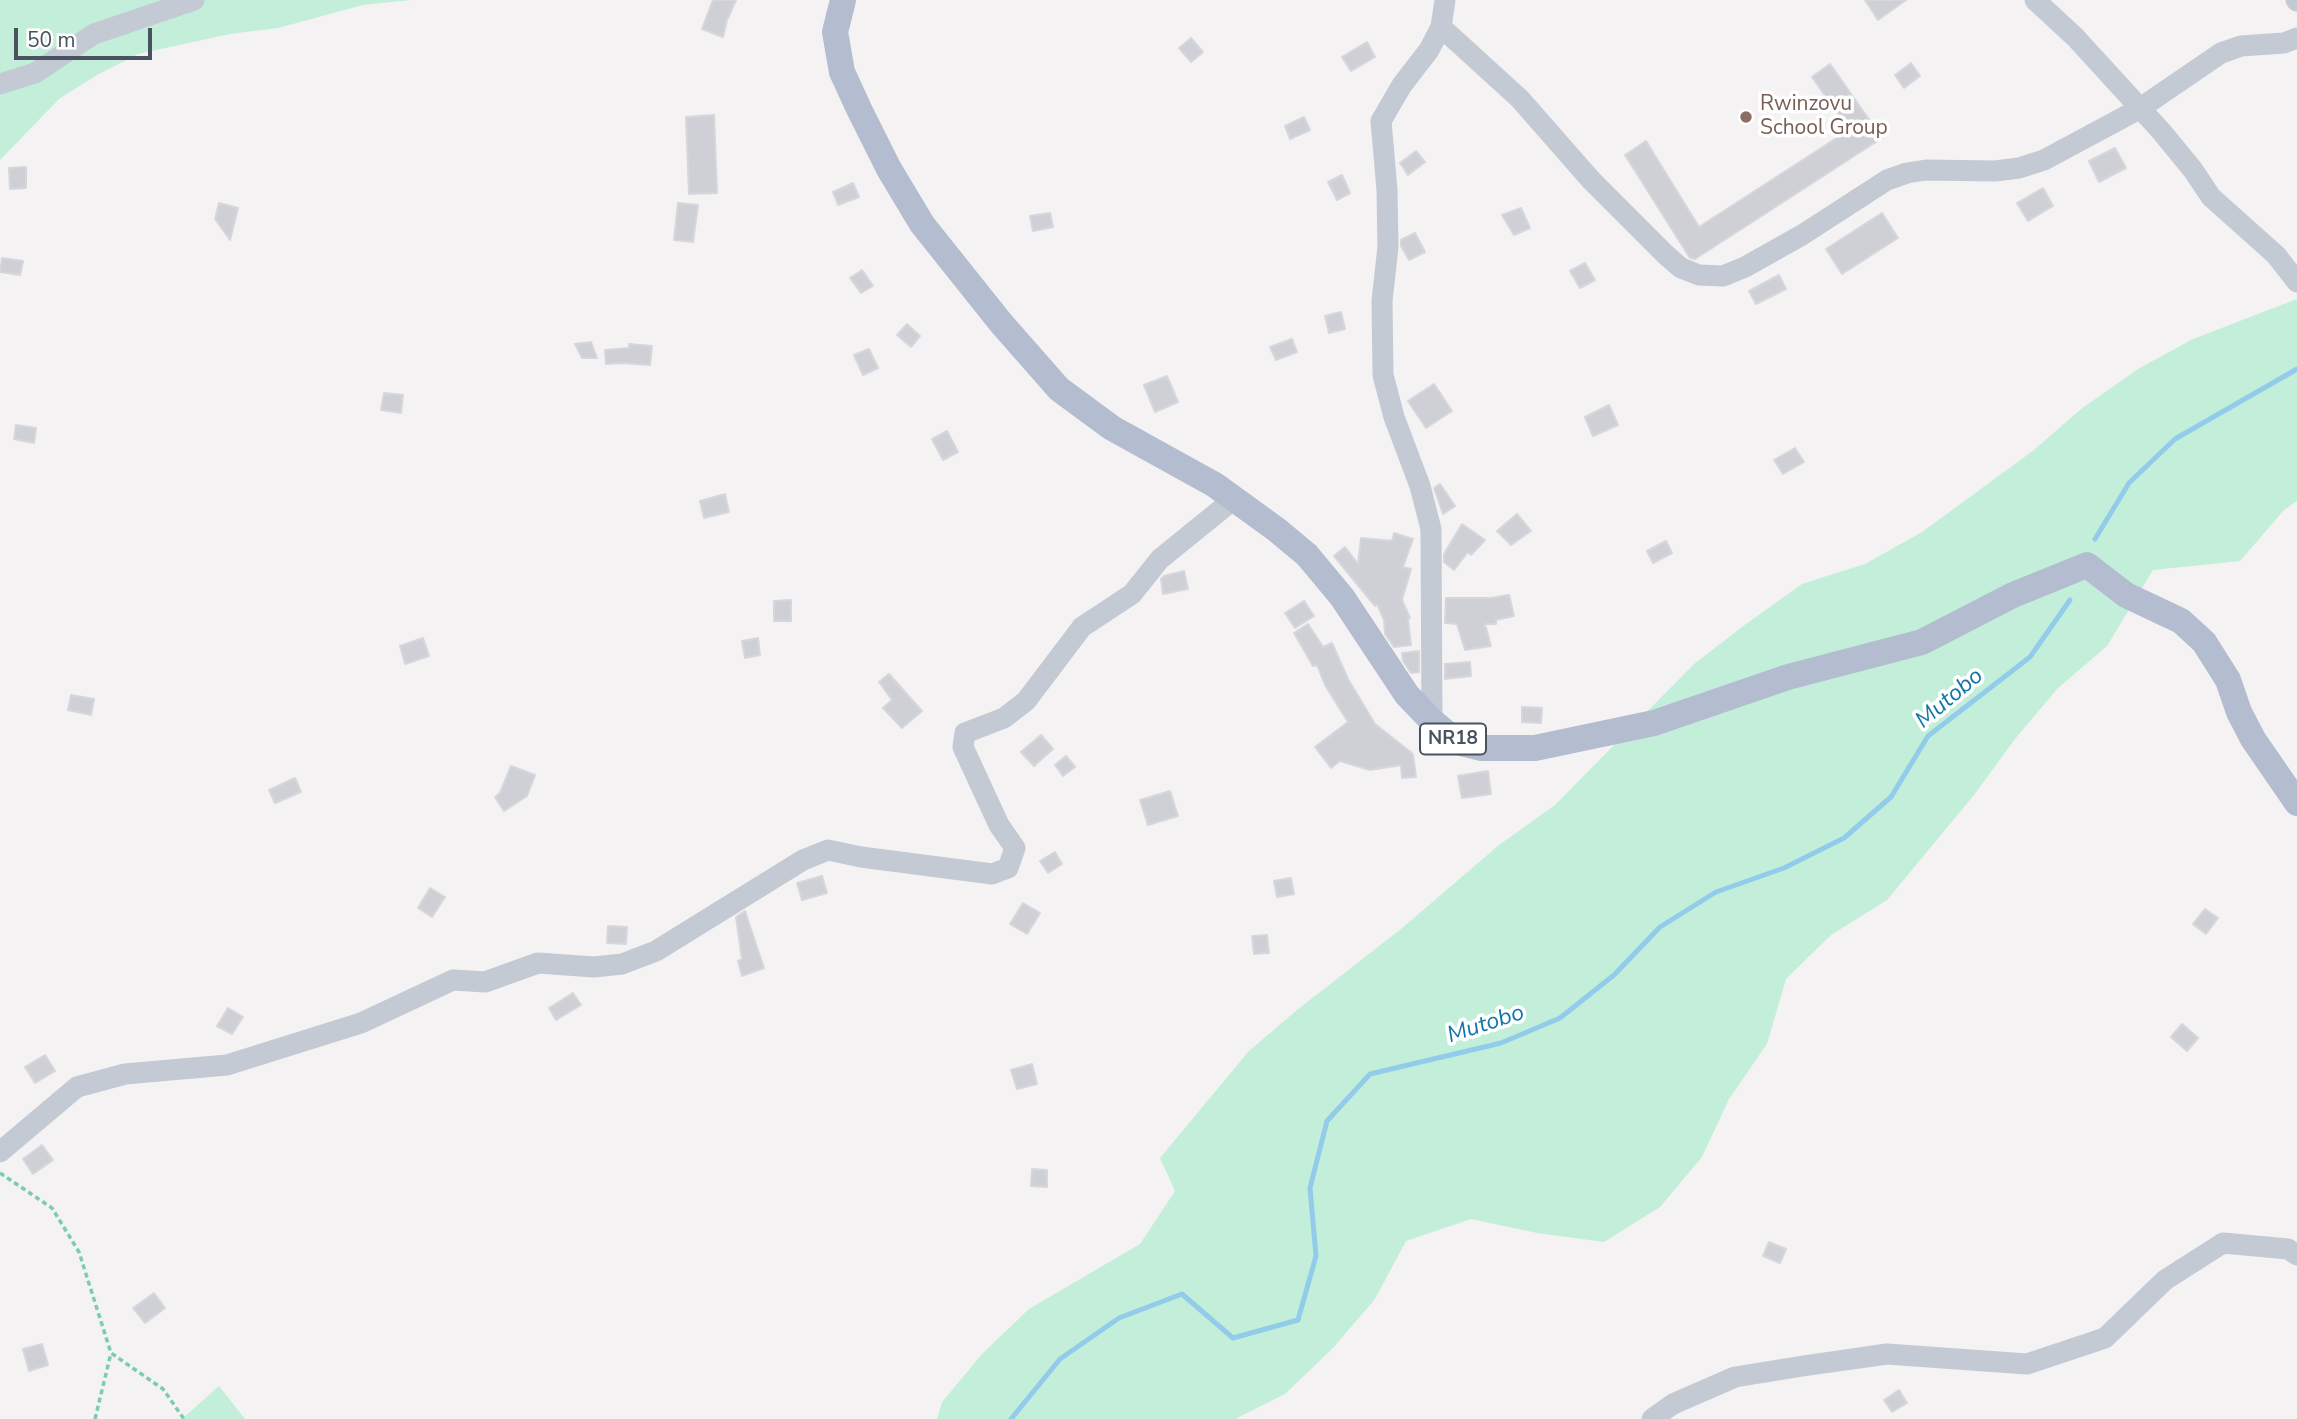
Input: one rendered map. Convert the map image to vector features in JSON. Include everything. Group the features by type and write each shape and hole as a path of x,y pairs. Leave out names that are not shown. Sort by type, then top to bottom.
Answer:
{"main road":[{"name":"NR18","path":"843,0 835,32 842,72 889,169 922,224 1002,323 1059,389 1112,428 1215,485 1307,555 1342,597 1408,695 1432,721 1457,742 1482,748 1535,748 1654,723 1788,677 1922,642 2013,595 2087,565 2126,595 2180,621 2204,642 2228,680 2239,712 2253,739 2297,803"}],"street":[{"path":"0,84 35,73 94,34 194,0"},
{"path":"1432,721 1431,529 1420,486 1394,417 1383,375 1382,301 1388,247 1388,190 1381,121 1402,85 1429,50 1441,27 1445,0"},
{"path":"2035,0 2075,37 2193,170 2211,197 2276,255 2297,282"},
{"path":"1441,27 1520,99 1591,180 1666,255 1681,268 1699,275 1723,276 1745,267 1802,234 1887,180 1926,170 1995,171 2020,168 2044,160 2139,109 2221,52 2241,46 2284,43 2297,38"},
{"path":"0,1152 77,1087 125,1074 227,1066 361,1023 453,980 485,982 538,963 594,967 622,964 656,951 803,860 828,850 861,857 992,874 1008,867 1015,848 999,825 963,747 965,733 1004,718 1026,701 1082,627 1132,594 1160,559 1234,499"},
{"path":"1652,1419 1674,1404 1735,1377 1803,1366 1888,1354 2027,1364 2105,1338 2165,1280 2223,1243 2288,1249 2297,1255"}],"path":[{"path":"0,1172 52,1208 79,1252 111,1353 95,1419"},
{"path":"111,1353 163,1388 184,1419"}],"green space":[{"path":"0,0 411,0 363,5 278,28 230,34 138,54 59,99 0,160"},
{"path":"2297,299 2297,501 2284,510 2240,561 2153,570 2107,646 2057,689 1887,900 1831,935 1786,979 1767,1044 1729,1099 1702,1157 1660,1207 1604,1242 1537,1233 1471,1219 1406,1241 1375,1299 1333,1348 1285,1394 1235,1419 937,1419 942,1402 983,1353 1029,1309 1140,1244 1175,1191 1160,1158 1249,1051 1401,929 1499,845 1555,805 1694,664 1802,584 1865,564 1922,532 2034,450 2081,409 2138,369 2193,339"},
{"path":"219,1386 245,1419 182,1419"}],"building":[{"path":"713,0 736,0 723,37 702,29"},
{"path":"1865,0 1906,0 1878,20"},
{"path":"1191,38 1203,52 1191,62 1179,48"},
{"path":"1367,42 1375,57 1351,71 1342,57"},
{"path":"1911,63 1920,76 1904,88 1895,75"},
{"path":"1830,64 1882,138 1695,259 1690,258 1625,155 1646,141 1699,227 1849,130 1812,77"},
{"path":"714,115 717,193 689,194 686,117"},
{"path":"1304,117 1310,130 1290,139 1285,126"},
{"path":"2115,148 2126,168 2099,182 2089,161"},
{"path":"1416,151 1425,162 1408,175 1400,163"},
{"path":"26,167 26,188 10,189 9,168"},
{"path":"1342,175 1350,193 1337,200 1328,182"},
{"path":"853,183 859,197 838,205 833,192"},
{"path":"2043,188 2053,206 2028,221 2017,203"},
{"path":"219,203 238,208 230,240 215,219"},
{"path":"678,203 698,205 693,242 674,240"},
{"path":"1521,208 1530,228 1514,235 1502,215"},
{"path":"1050,213 1053,227 1033,231 1030,216"},
{"path":"1882,213 1898,238 1842,274 1826,249"},
{"path":"1415,233 1425,252 1409,260 1401,246 1401,240"},
{"path":"2,258 23,261 20,275 0,272"},
{"path":"1585,263 1595,280 1580,288 1570,271"},
{"path":"862,270 873,286 861,293 850,278"},
{"path":"1779,275 1786,289 1756,304 1749,291"},
{"path":"1341,312 1345,329 1329,333 1325,316"},
{"path":"907,324 920,336 911,347 897,335"},
{"path":"1292,339 1297,352 1276,360 1270,347"},
{"path":"591,342 597,358 582,358 575,344"},
{"path":"629,344 652,346 650,365 606,364 605,350 629,348"},
{"path":"869,349 878,368 863,375 854,355"},
{"path":"1167,376 1178,402 1155,412 1144,385"},
{"path":"1434,384 1452,411 1426,428 1408,401"},
{"path":"384,393 403,395 401,413 381,410"},
{"path":"1609,405 1618,425 1593,436 1585,417"},
{"path":"16,425 36,428 34,443 14,439"},
{"path":"947,431 958,452 943,460 932,439"},
{"path":"1795,448 1804,462 1783,474 1774,460"},
{"path":"1440,484 1455,506 1443,514 1434,488"},
{"path":"725,494 729,512 704,518 700,501"},
{"path":"1517,514 1531,531 1511,545 1497,531"},
{"path":"1462,524 1485,540 1471,555 1468,552 1454,570 1444,562 1444,554"},
{"path":"1394,533 1413,539 1403,567 1411,569 1402,600 1410,618 1411,645 1394,647 1385,634 1384,620 1377,604 1375,606 1334,556 1345,547 1358,564 1361,538 1392,541"},
{"path":"1666,541 1672,553 1653,563 1647,551"},
{"path":"1184,571 1188,589 1163,594 1161,579"},
{"path":"1509,595 1514,616 1496,620 1496,624 1485,624 1491,646 1465,650 1457,624 1445,623 1446,598 1491,598"},
{"path":"791,600 791,621 774,621 774,601"},
{"path":"1304,601 1314,616 1295,628 1285,613"},
{"path":"1308,624 1323,647 1332,643 1348,679 1375,724 1413,754 1416,777 1402,778 1401,765 1370,770 1340,761 1331,768 1315,747 1348,722 1325,685 1317,665 1313,666 1294,633"},
{"path":"423,638 429,656 405,664 400,646"},
{"path":"758,638 760,655 745,658 742,641"},
{"path":"1419,651 1419,672 1411,673 1403,661 1402,653"},
{"path":"1470,662 1471,676 1445,679 1445,664"},
{"path":"889,674 922,711 902,728 883,708 892,700 879,682"},
{"path":"71,695 94,699 91,715 68,710"},
{"path":"1522,707 1542,708 1541,723 1522,722"},
{"path":"1041,735 1053,749 1034,766 1021,752"},
{"path":"1066,756 1075,767 1063,776 1055,765"},
{"path":"511,766 535,775 527,796 504,811 495,797 500,793"},
{"path":"1488,771 1491,794 1462,798 1458,776"},
{"path":"295,778 301,792 275,803 269,790"},
{"path":"1170,791 1178,816 1148,825 1140,800"},
{"path":"1055,852 1062,864 1048,873 1040,861"},
{"path":"822,876 827,893 802,900 797,883"},
{"path":"1291,878 1294,894 1277,897 1274,881"},
{"path":"430,888 445,897 432,917 418,908"},
{"path":"1023,903 1040,913 1027,934 1010,924"},
{"path":"2205,909 2218,918 2206,934 2193,924"},
{"path":"745,911 764,968 742,976 738,961 742,959 736,917"},
{"path":"608,926 627,927 626,944 607,943"},
{"path":"1267,935 1269,953 1254,954 1252,936"},
{"path":"573,993 581,1005 556,1020 549,1008"},
{"path":"228,1008 243,1017 232,1034 217,1026"},
{"path":"2182,1024 2198,1038 2187,1051 2171,1037"},
{"path":"45,1055 55,1071 35,1083 25,1067"},
{"path":"1032,1064 1037,1084 1017,1089 1011,1070"},
{"path":"42,1145 53,1160 33,1174 23,1159"},
{"path":"1032,1169 1047,1170 1047,1187 1031,1186"},
{"path":"1769,1242 1786,1249 1780,1263 1763,1256"},
{"path":"154,1293 165,1308 145,1323 133,1308"},
{"path":"42,1344 48,1365 29,1371 23,1349"},
{"path":"1899,1390 1907,1403 1892,1412 1884,1400"}],"waterway":[{"name":"Mutobo","path":"2095,539 2129,483 2175,439 2297,369"},
{"name":"Mutobo","path":"1011,1419 1060,1359 1119,1318 1182,1294 1233,1338 1298,1320 1316,1256 1310,1188 1327,1121 1370,1074 1501,1043 1560,1018 1614,975 1660,927 1716,892 1784,868 1844,838 1891,797 1928,736 2030,657 2070,600"}],"place":[{"name":"Rwinzovu School Group","path":"1746,117"}]}
